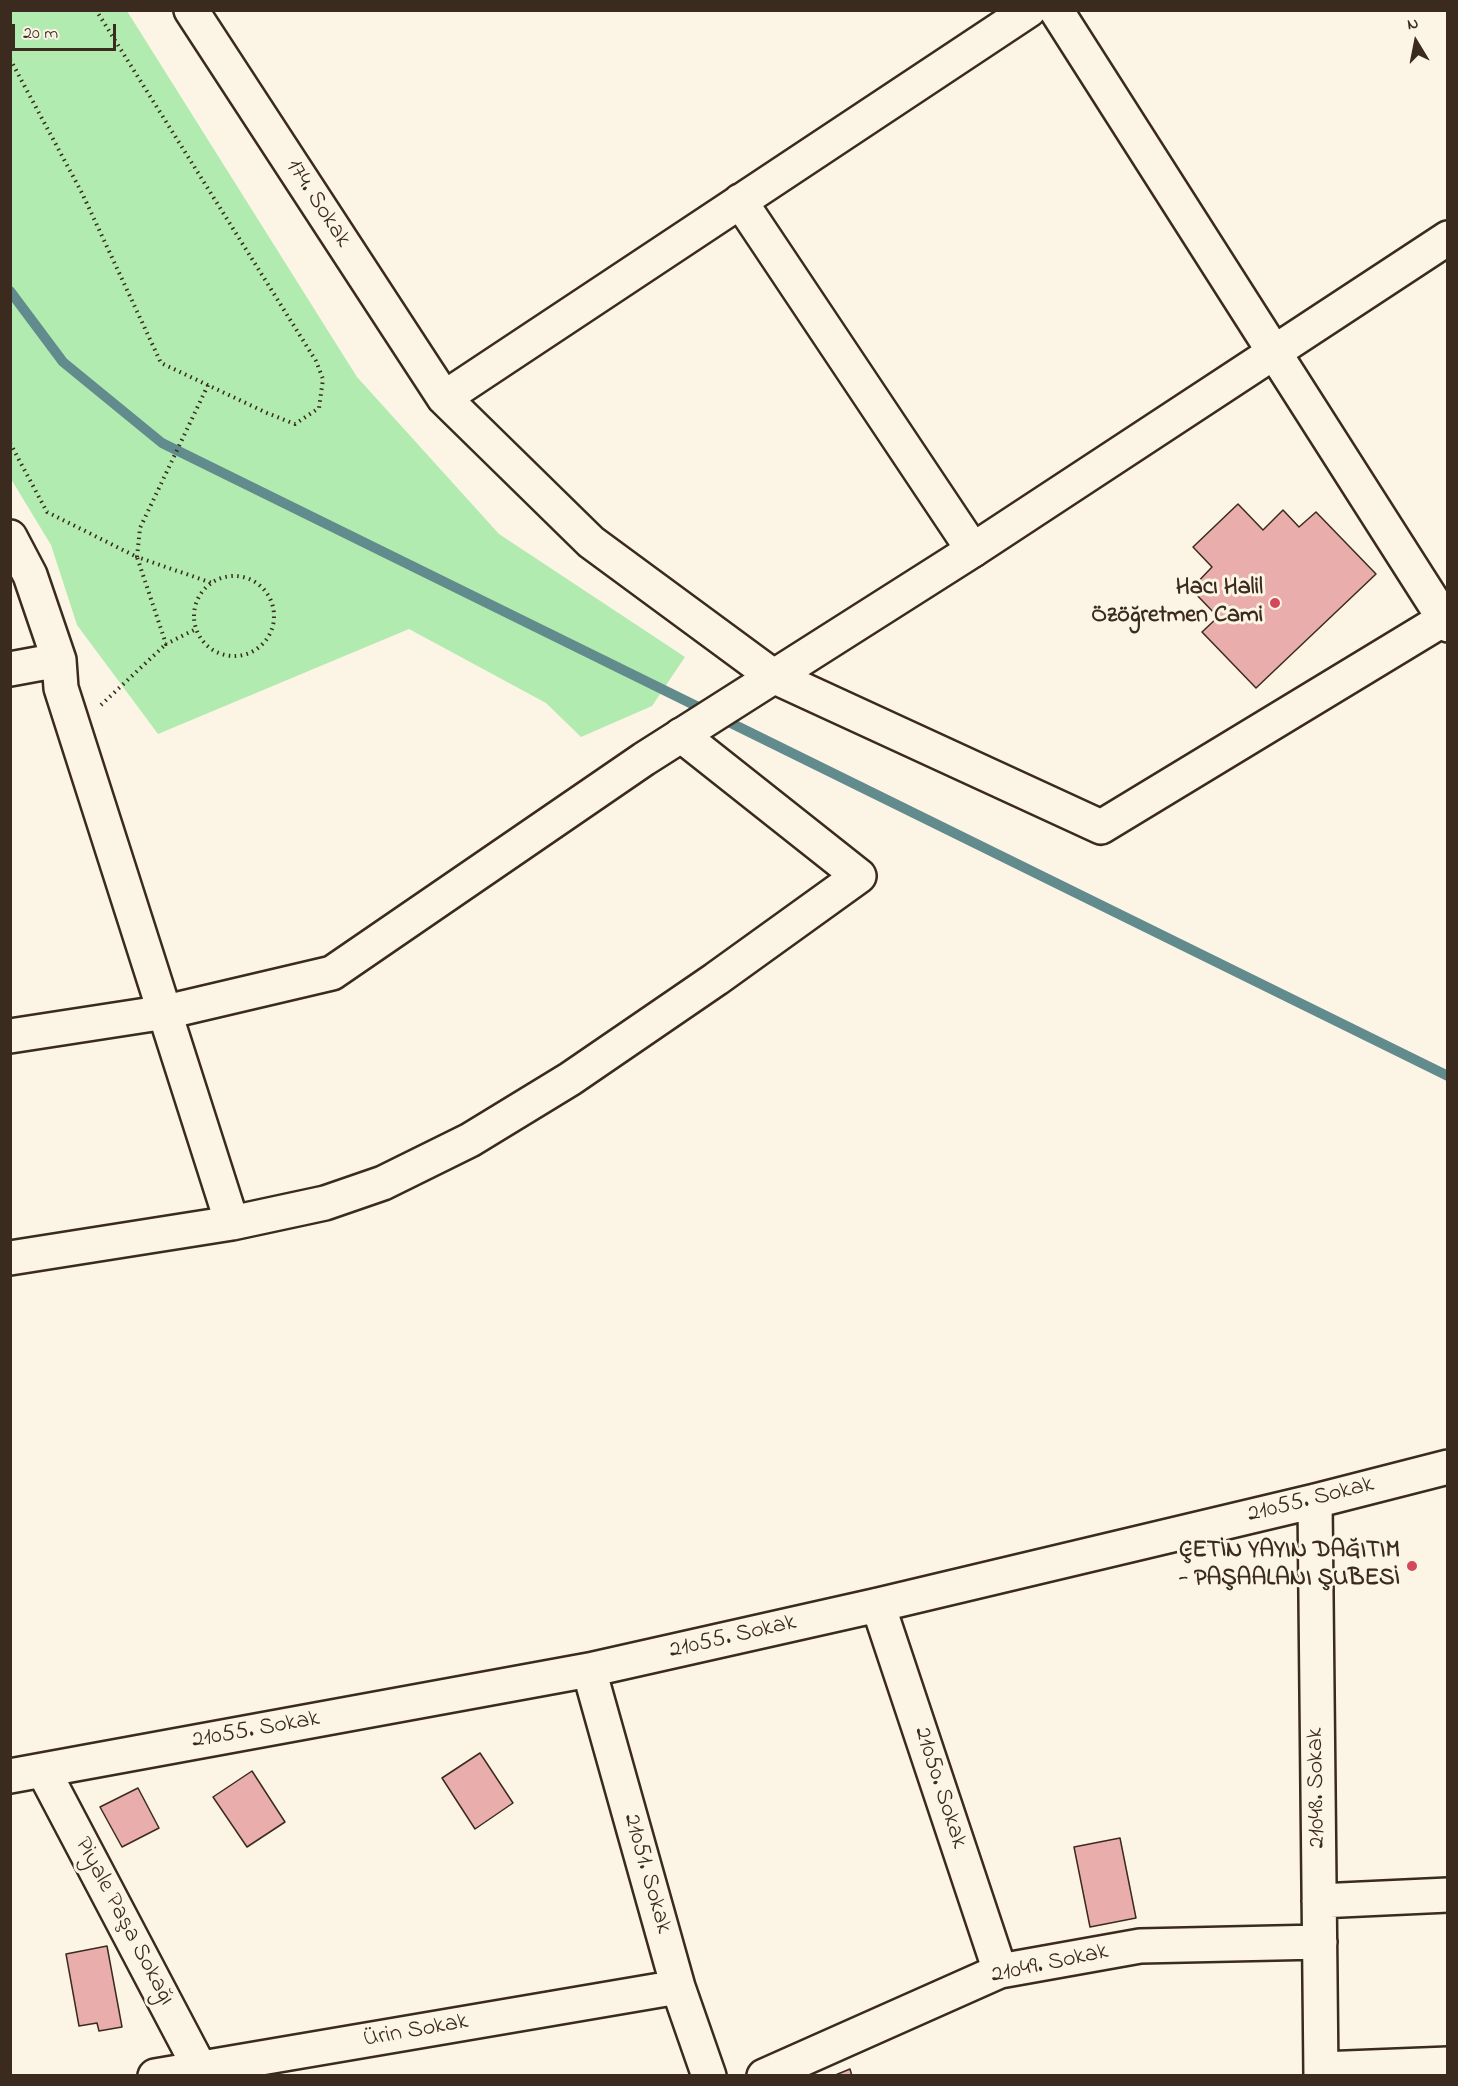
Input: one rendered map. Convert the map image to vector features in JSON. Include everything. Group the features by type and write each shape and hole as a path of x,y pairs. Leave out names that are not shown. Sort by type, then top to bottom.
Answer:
{"street":[{"name":"174. Sokak","path":"191,10 444,398 591,542 773,676 1101,827 1446,622"},
{"path":"444,398 1029,10"},
{"path":"1056,10 1446,622"},
{"path":"740,201 973,550"},
{"path":"10,1036 166,1012 332,973 644,759 973,550 1448,238"},
{"path":"10,537 30,575 59,660 62,688 232,1223"},
{"path":"10,669 59,660"},
{"path":"10,1258 232,1223 325,1203 383,1183 470,1140 570,1079 716,979 859,876 681,735"},
{"name":"21055. Sokak","path":"10,1776 590,1670 878,1605 1448,1467"},
{"name":"21048. Sokak","path":"1315,1501 1321,2072"},
{"name":"21050. Sokak","path":"878,1605 1000,1971"},
{"name":"21051. Sokak","path":"590,1670 678,1987 709,2076"},
{"name":"Piyale Paşa Sokağı","path":"43,1770 194,2057 199,2072"},
{"path":"1319,1901 1448,1895"},
{"name":"21049. Sokak","path":"764,2076 1000,1971 1140,1946 1320,1942"},
{"name":"Ürin Sokak","path":"155,2076 199,2072 678,1987"},
{"path":"1321,2072 1448,2064"}],"path":[{"path":"10,59 82,193 161,363 294,424 319,408 323,379 316,361 96,10"},
{"path":"166,644 137,557 140,528 208,385"},
{"path":"10,443 47,512 137,557 212,583"},
{"path":"237,576 250,579 261,587 269,598 273,610 273,623 269,636 249,653 236,656 223,655 211,649 201,640 196,629 194,616 196,603 202,591 212,583 237,576"},
{"path":"75,729 166,644 196,629"}],"green space":[{"path":"11,10 127,11 357,377 499,534 685,657 652,706 581,737 546,703 409,629 158,734 77,625 51,545 11,479"}],"building":[{"name":"Hacı Halil Özöğretmen Cami","path":"1238,504 1263,530 1283,510 1299,527 1316,512 1376,574 1256,688 1202,632 1218,617 1191,589 1212,567 1193,547"},
{"path":"480,1753 513,1803 475,1829 442,1778"},
{"path":"252,1771 285,1822 247,1847 213,1797"},
{"path":"138,1788 159,1828 122,1847 100,1807"},
{"path":"1120,1838 1136,1918 1090,1927 1074,1847"},
{"path":"107,1946 122,2027 99,2031 97,2023 79,2026 66,1954"},
{"path":"850,2069 852,2076 833,2076"}],"waterway":[{"path":"10,291 63,362 162,443 1448,1076"}],"place":[{"name":"Hacı Halil Özöğretmen Cami","path":"1275,603"},
{"name":"ÇETİN YAYIN DAĞITIM - PAŞAALANI ŞUBESİ","path":"1412,1566"}]}
